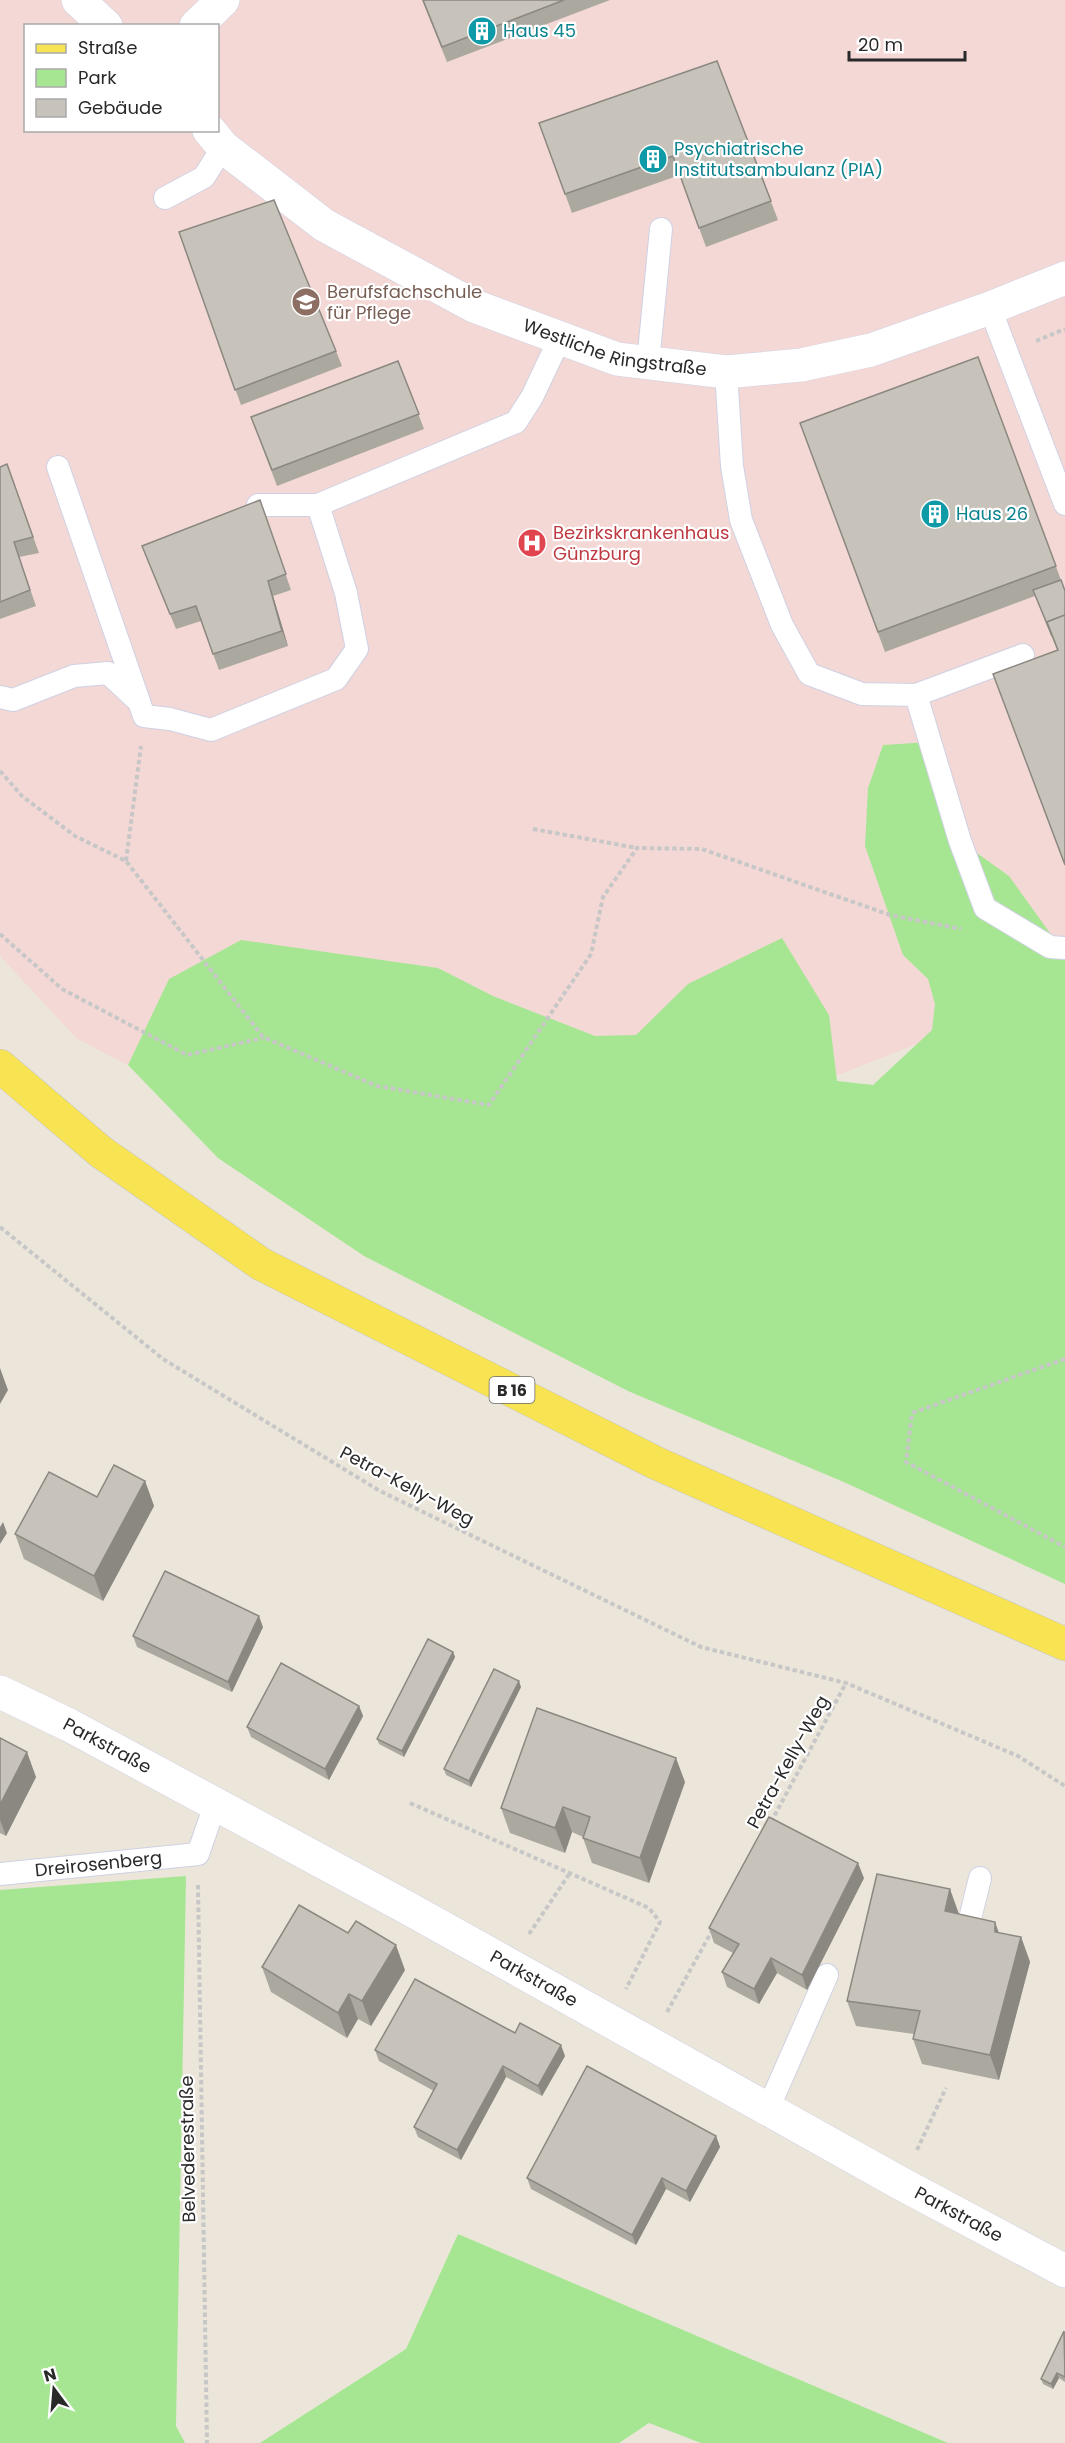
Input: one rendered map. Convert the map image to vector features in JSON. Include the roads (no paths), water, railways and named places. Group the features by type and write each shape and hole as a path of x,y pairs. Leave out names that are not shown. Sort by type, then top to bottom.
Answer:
{"main road":[{"name":"B 16","path":"0,1066 101,1152 261,1264 656,1463 1065,1644"}],"street":[{"path":"78,0 104,24"},
{"path":"198,24 222,0"},
{"name":"Westliche Ringstraße","path":"216,139 324,225 474,306 617,359 726,372 801,365 870,350 990,308 1065,278"},
{"name":"Parkstraße","path":"0,1692 69,1725 900,2183 1065,2271"}],"lane":[{"path":"165,198 204,177 216,139"},
{"path":"648,363 661,228"},
{"path":"990,308 1065,504"},
{"path":"258,505 318,505 516,423 532,397 560,338"},
{"path":"726,372 732,466 741,520 782,625 809,674 862,694 916,695 1023,655"},
{"path":"58,467 142,709"},
{"path":"0,697 13,700 74,676 108,673 142,709 211,730 336,679 357,649 346,593 318,505"},
{"path":"916,695 960,841 985,908 1050,947 1065,948"},
{"name":"Dreirosenberg","path":"0,1874 198,1854 215,1805"},
{"path":"966,1939 980,1878"},
{"path":"768,2109 827,1976"}],"place":[{"name":"Haus 45","path":"482,31"},
{"name":"Psychiatrische Institutsambulanz (PIA)","path":"653,159"},
{"name":"Berufsfachschule für Pflege","path":"306,302"},
{"name":"Haus 26","path":"935,514"},
{"name":"Bezirkskrankenhaus Günzburg","path":"532,543"}]}
